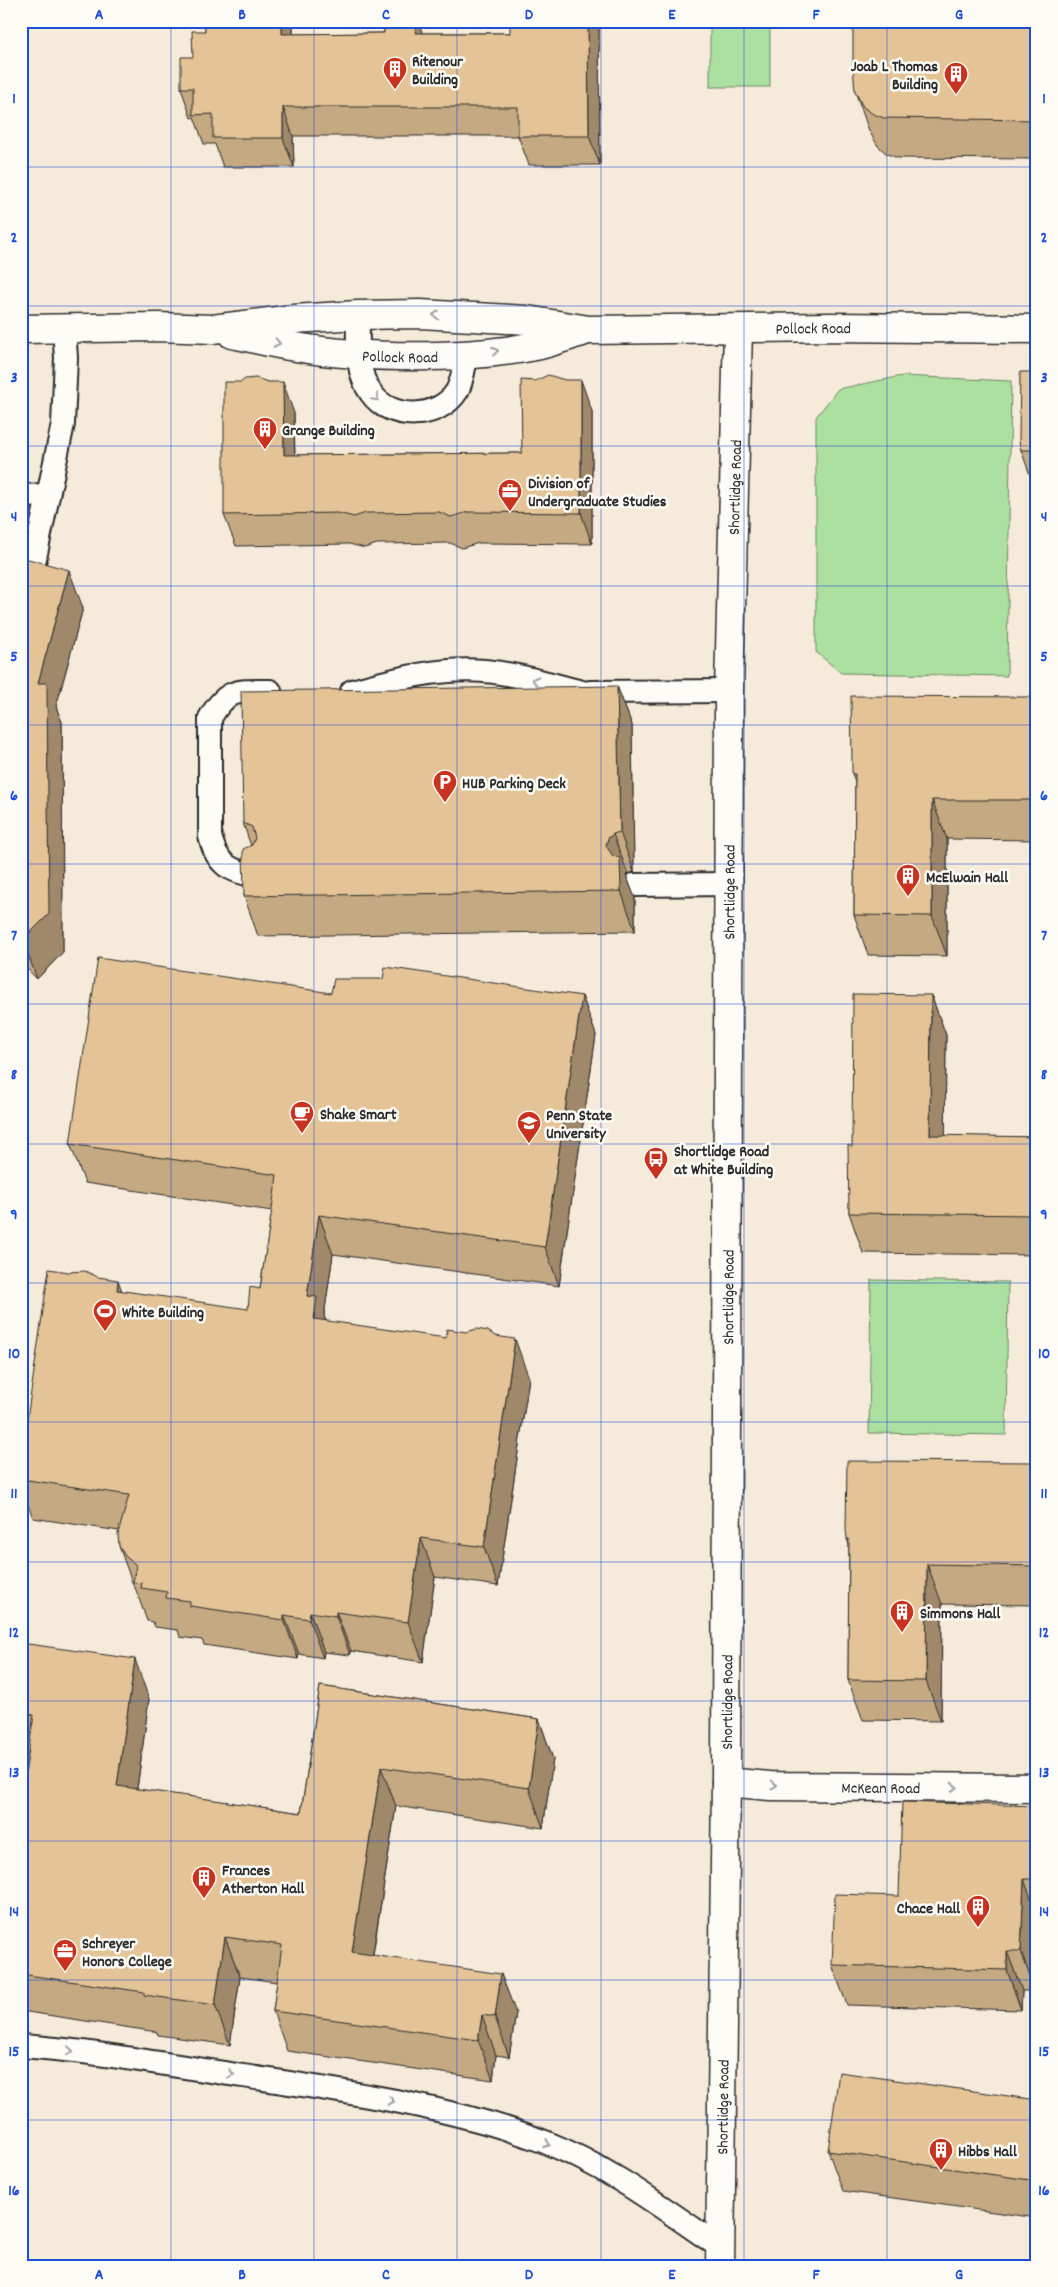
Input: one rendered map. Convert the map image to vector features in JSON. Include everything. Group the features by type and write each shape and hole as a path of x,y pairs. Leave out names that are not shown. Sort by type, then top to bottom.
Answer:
{"street":[{"name":"Pollock Road","path":"21,329 212,329 294,319 358,315 482,316 526,320 589,330 830,327 1037,329"},
{"name":"Shortlidge Road","path":"720,2256 726,1782 729,692 738,328"},
{"name":"Pollock Road","path":"212,329 296,348 359,354 419,356 467,354 535,346 589,330"},
{"name":"McKean Road","path":"726,1782 779,1786 1037,1788"}],"lane":[{"path":"358,315 359,354 362,375 371,394 386,407 406,414 424,413 444,404 456,391 467,354"},
{"path":"31,576 63,424 66,358 64,328"},
{"path":"21,496 48,495"},
{"path":"400,701 342,691 398,678 430,673 482,671 514,675 582,692"},
{"path":"257,876 238,873 229,868 220,861 213,850 210,836 210,718 219,701 231,694 245,691 294,691"},
{"path":"528,701 582,692 729,692"},
{"path":"634,885 729,884"},
{"path":"21,2046 88,2053 283,2082 380,2099 460,2116 545,2142 600,2168 720,2256"}],"shaded area":[{"name":"Penn State University","path":"21,21 1037,21 1037,2266 21,2266"}],"green space":[{"path":"710,21 770,21 770,87 710,87"},
{"path":"902,376 1011,381 1007,676 841,673 816,652 816,417 838,389"},
{"path":"871,1280 1008,1282 1006,1435 869,1433"}],"building":[{"name":"Ritenour Building","path":"205,21 282,21 282,34 384,33 384,21 416,21 416,33 510,33 510,21 588,21 589,136 518,136 518,107 283,107 283,138 213,138 213,114 193,115 193,88 181,88 181,57 193,57 192,31 205,31"},
{"name":"Joab L Thomas Building","path":"853,21 1037,21 1037,120 884,118 873,114 863,107 855,91"},
{"path":"1020,372 1037,372 1037,450 1021,450 1019,441"},
{"path":"548,375 565,380 581,380 581,513 468,512 451,517 439,512 366,513 354,517 338,513 224,515 224,382 241,382 245,379 256,378 268,382 283,382 284,455 522,453 521,380 535,381"},
{"path":"21,557 69,570 38,683 47,683 49,914 23,940 21,939"},
{"name":"HUB Parking Deck","path":"617,686 620,832 608,838 606,846 613,856 620,858 621,891 244,896 243,849 252,845 255,838 252,827 243,823 241,691"},
{"name":"McElwain Hall","path":"851,696 1037,697 1037,800 932,800 932,916 854,915 855,774 852,774"},
{"name":"White Building","path":"98,958 331,993 334,979 383,979 385,967 582,996 545,1247 319,1215 307,1296 317,1297 314,1319 446,1338 447,1329 466,1332 477,1329 488,1331 495,1336 515,1339 484,1547 421,1538 408,1622 336,1612 336,1616 310,1612 309,1619 284,1615 284,1620 190,1606 190,1601 166,1598 167,1592 141,1588 142,1583 133,1582 136,1565 125,1556 119,1546 118,1534 129,1495 21,1479 21,1460 49,1269 68,1272 85,1271 98,1277 118,1280 117,1290 248,1309 250,1287 260,1289 277,1175 70,1144"},
{"path":"853,994 931,995 930,1135 1037,1137 1037,1215 849,1213 848,1145 852,1147"},
{"name":"Simmons Hall","path":"847,1461 1037,1462 1037,1566 927,1564 926,1681 848,1680 849,1539 847,1539 846,1529"},
{"name":"Frances Atherton Hall","path":"21,1643 135,1659 117,1786 301,1813 320,1686 539,1719 529,1788 381,1767 352,1952 501,1974 495,2017 482,2015 478,2040 273,2011 282,1945 225,1937 215,2005 144,1995 144,1992 21,1974 21,1801 34,1715 21,1713"},
{"name":"Chace Hall","path":"902,1802 1037,1806 1037,1879 1024,1879 1021,1951 1007,1951 1007,1970 832,1965 835,1894 899,1896"},
{"path":"839,2072 1037,2100 1037,2181 828,2151"}],"place":[{"name":"Ritenour Building","path":"395,90"},
{"name":"Joab L Thomas Building","path":"956,95"},
{"name":"Grange Building","path":"265,450"},
{"name":"Division of Undergraduate Studies","path":"510,512"},
{"name":"HUB Parking Deck","path":"445,803"},
{"name":"McElwain Hall","path":"908,897"},
{"name":"Shake Smart","path":"302,1134"},
{"name":"Penn State University","path":"529,1144"},
{"name":"Shortlidge Road at White Building","path":"656,1180"},
{"name":"White Building","path":"105,1332"},
{"name":"Simmons Hall","path":"902,1633"},
{"name":"Frances Atherton Hall","path":"204,1899"},
{"name":"Chace Hall","path":"978,1928"},
{"name":"Schreyer Honors College","path":"65,1972"},
{"name":"Hibbs Hall","path":"941,2171"}]}
